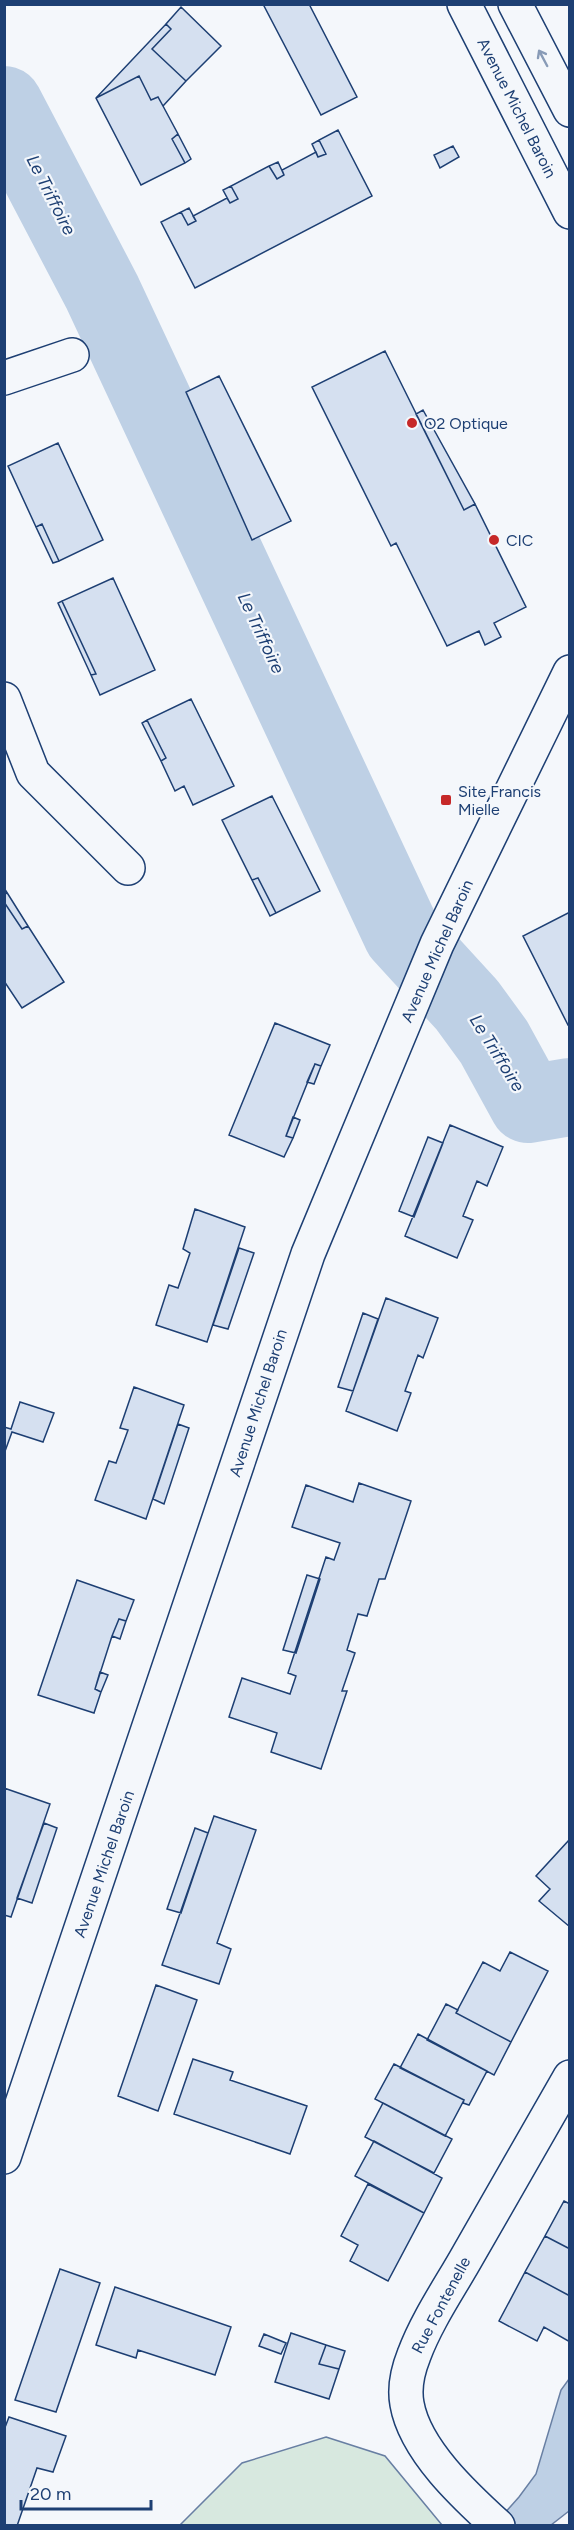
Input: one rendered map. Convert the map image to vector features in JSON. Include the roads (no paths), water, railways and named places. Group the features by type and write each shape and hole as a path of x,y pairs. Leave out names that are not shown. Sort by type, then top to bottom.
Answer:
{"street":[{"name":"Avenue Michel Baroin","path":"464,4 570,212"},
{"path":"514,4 570,110"},
{"path":"4,378 72,355"},
{"name":"Avenue Michel Baroin","path":"5,2153 308,1254 437,944 570,672"},
{"path":"4,699 33,773 128,868"},
{"name":"Rue Fontenelle","path":"493,2521 469,2499 434,2460 412,2422 407,2403 406,2381 414,2355 439,2305 570,2077"}],"water":[{"path":"569,2379 569,2511 551,2525 493,2526 536,2474 561,2390"}],"waterway":[{"name":"Le Triffoire","path":"4,105 102,292 402,934 467,1005 494,1042 528,1104 570,1097"}],"place":[{"name":"O2 Optique","path":"412,423"},
{"name":"CIC","path":"494,540"},
{"name":"Site Francis Mielle","path":"446,800"}]}
